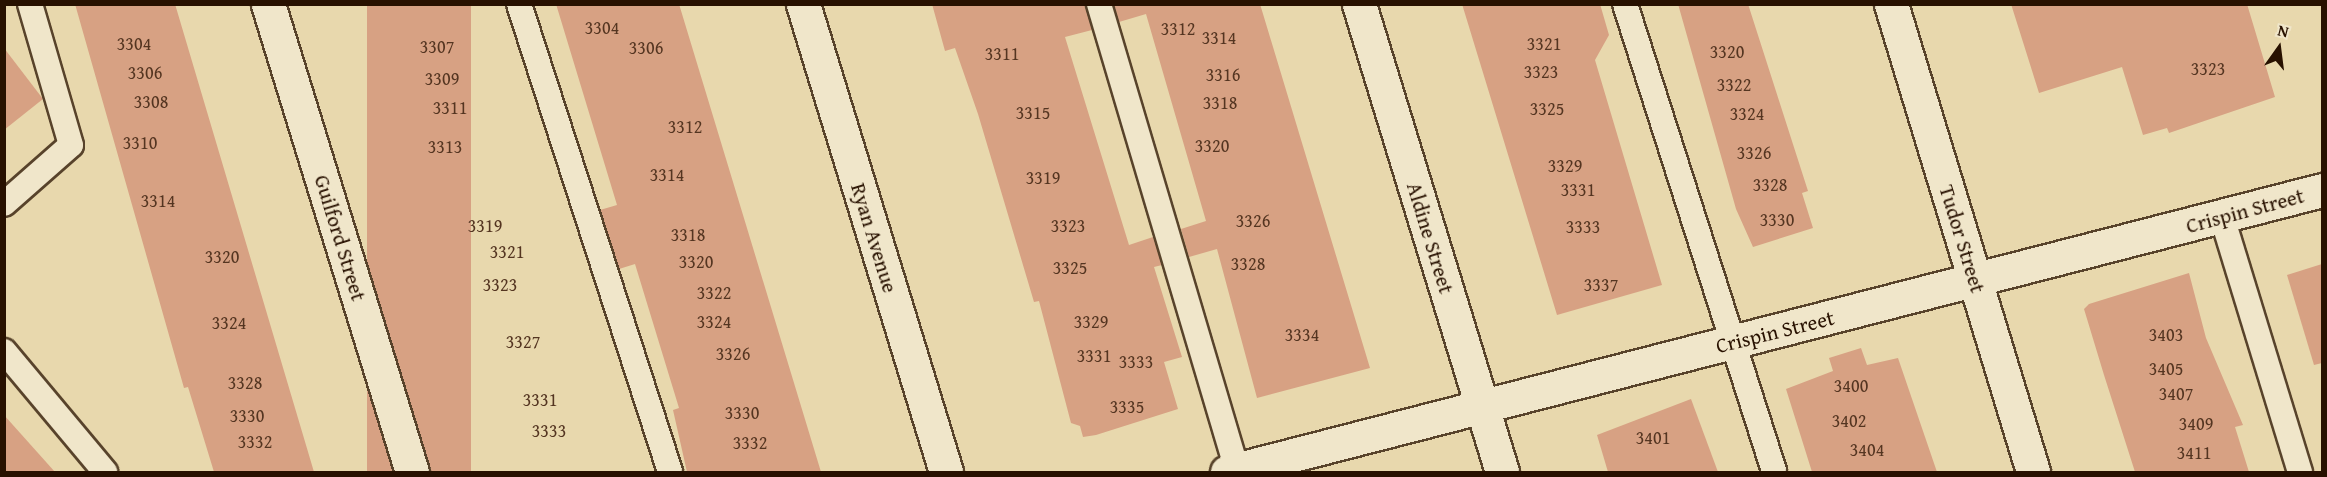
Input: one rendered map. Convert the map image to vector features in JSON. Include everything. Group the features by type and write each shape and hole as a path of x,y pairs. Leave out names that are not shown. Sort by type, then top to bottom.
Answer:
{"street":[{"name":"Guilford Street","path":"268,4 412,472"},
{"name":"Ryan Avenue","path":"802,4 946,472"},
{"name":"Aldine Street","path":"1359,4 1502,472"},
{"name":"Tudor Street","path":"1891,4 2033,472"},
{"name":"Crispin Street","path":"1234,472 2322,190"}],"lane":[{"path":"4,204 71,145 30,4"},
{"path":"519,4 670,472"},
{"path":"1099,4 1234,472"},
{"path":"1625,4 1735,343 1774,472"},
{"path":"2222,217 2300,472"},
{"path":"4,351 105,472"}],"building":[{"path":"75,4 175,4 314,472 214,472 188,387 184,388"},
{"path":"367,4 471,4 471,472 367,472"},
{"path":"556,4 679,4 821,472 687,472 673,410 679,408 635,264 619,269 600,210 617,205"},
{"path":"932,4 1085,4 1092,30 1065,37 1129,245 1153,237 1162,265 1154,267 1182,357 1164,362 1178,409 1083,437 1080,426 1071,423 1039,301 1034,302 978,114 955,48 945,51"},
{"path":"1114,4 1260,4 1370,368 1257,398 1217,249 1189,257 1181,229 1206,221 1146,14 1119,22"},
{"path":"1462,4 1600,4 1609,35 1595,60 1662,285 1557,315"},
{"path":"1678,4 1748,4 1808,191 1802,193 1813,228 1753,247 1736,209"},
{"path":"2011,4 2247,4 2275,97 2169,133 2167,128 2143,135 2122,67 2039,93"},
{"path":"4,48 43,99 4,130"},
{"path":"2322,264 2322,363 2314,365 2287,275"},
{"path":"2189,273 2206,338 2243,425 2235,427 2249,472 2135,472 2084,309 2089,304"},
{"path":"1861,348 1867,365 1898,358 1937,472 1812,472 1786,389 1833,371 1829,358"},
{"path":"1691,399 1718,472 1608,472 1597,435"},
{"path":"4,415 55,472 4,472"}]}
